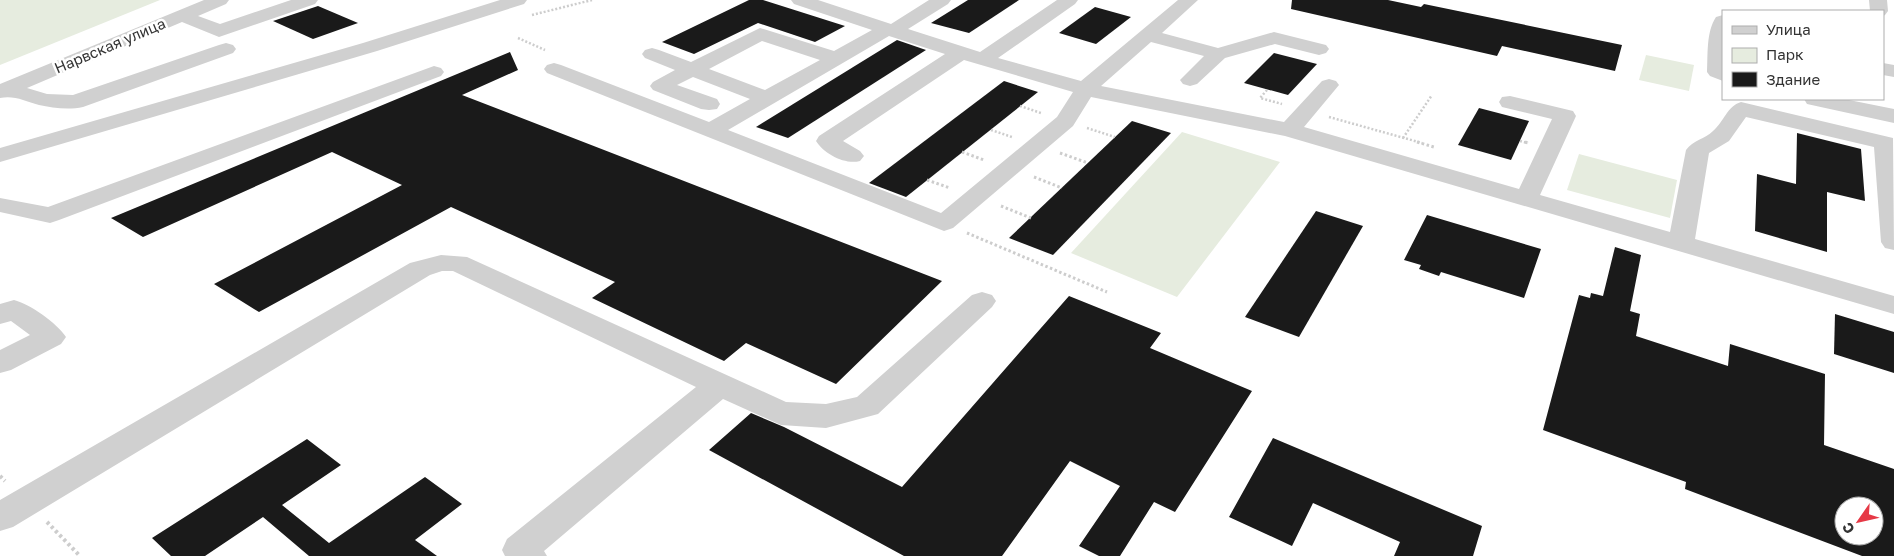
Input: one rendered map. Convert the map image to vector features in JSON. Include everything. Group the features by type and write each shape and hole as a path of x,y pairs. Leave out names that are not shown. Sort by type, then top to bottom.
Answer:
{"street":[{"name":"Нарвская улица","path":"4,90 220,0"},
{"path":"183,16 219,32 309,0"},
{"path":"0,155 379,45 518,0"},
{"path":"800,0 960,53 1085,89 1289,130 1526,199 1670,248 1894,305"},
{"path":"710,131 835,58 942,0"},
{"path":"984,59 1069,0"},
{"path":"550,59 710,131 944,223 1065,121 1085,89 1189,0"},
{"path":"1722,30 1717,72 1722,75"},
{"path":"709,104 660,86 760,34 835,58"},
{"path":"1147,35 1218,54"},
{"path":"1190,80 1218,54 1274,38 1319,49"},
{"path":"4,90 45,100 75,102 226,49"},
{"path":"852,156 827,141 960,53"},
{"path":"652,54 766,98"},
{"path":"0,205 50,215 434,72"},
{"path":"1289,130 1329,85"},
{"path":"1819,100 1894,116"},
{"path":"1510,102 1565,116 1526,199"},
{"path":"1670,248 1698,150 1721,136 1741,109 1890,144 1894,242"},
{"path":"14,509 420,269 441,263 457,263 781,413 826,416 868,406 982,301"},
{"path":"0,315 14,308 51,338 1,362"},
{"path":"528,556 520,550 720,384"}],"path":[{"path":"518,38 550,59"},
{"path":"1267,90 1260,98 1434,147"},
{"path":"1389,159 1432,96"},
{"path":"944,223 1107,292"},
{"path":"14,509 80,556"}],"green space":[{"path":"0,0 160,0 0,65"},
{"path":"1646,55 1694,65 1689,91 1639,80"},
{"path":"1182,132 1280,162 1177,297 1071,253"},
{"path":"1579,154 1677,180 1670,218 1567,190"}],"building":[{"path":"749,0 763,0 845,26 815,42 758,23 694,54 662,42"},
{"path":"968,0 1019,0 969,33 931,23"},
{"path":"1292,0 1388,0 1421,7 1424,4 1622,45 1615,71 1502,46 1497,56 1291,9"},
{"path":"318,6 358,23 313,39 273,21"},
{"path":"1095,7 1131,17 1096,44 1059,33"},
{"path":"897,40 926,50 788,138 756,127"},
{"path":"510,52 518,70 462,95 942,281 836,384 746,343 724,361 592,298 615,282 451,207 259,312 214,284 402,185 332,152 143,237 111,218"},
{"path":"1274,53 1317,64 1288,95 1244,83"},
{"path":"1004,81 1038,92 906,197 869,183"},
{"path":"1479,108 1529,121 1511,160 1458,145"},
{"path":"1132,121 1171,133 1053,255 1009,238"},
{"path":"1797,133 1861,149 1865,201 1827,192 1827,252 1755,231 1757,174 1796,184"},
{"path":"1316,211 1363,226 1299,337 1245,317"},
{"path":"1427,215 1541,249 1524,298 1441,272 1439,276 1419,269 1421,265 1404,260"},
{"path":"1615,247 1641,255 1630,311 1640,314 1636,336 1728,366 1730,344 1825,374 1824,445 1894,469 1894,556 1862,556 1836,546 1884,546 1884,496 1834,496 1834,545 1685,489 1686,482 1543,430 1579,295 1590,298 1591,293 1603,296"},
{"path":"1069,296 1161,333 1150,348 1252,391 1175,512 1154,502 1120,556 1099,556 1079,546 1120,486 1070,461 1002,556 904,556 709,450 751,413 784,427 902,487"},
{"path":"1835,314 1894,332 1894,373 1834,354"},
{"path":"1273,438 1482,526 1473,556 1394,556 1400,542 1313,503 1292,546 1229,517"},
{"path":"307,439 341,465 282,505 329,543 425,477 462,504 415,540 437,556 309,556 263,517 205,556 171,556 152,538"}]}
